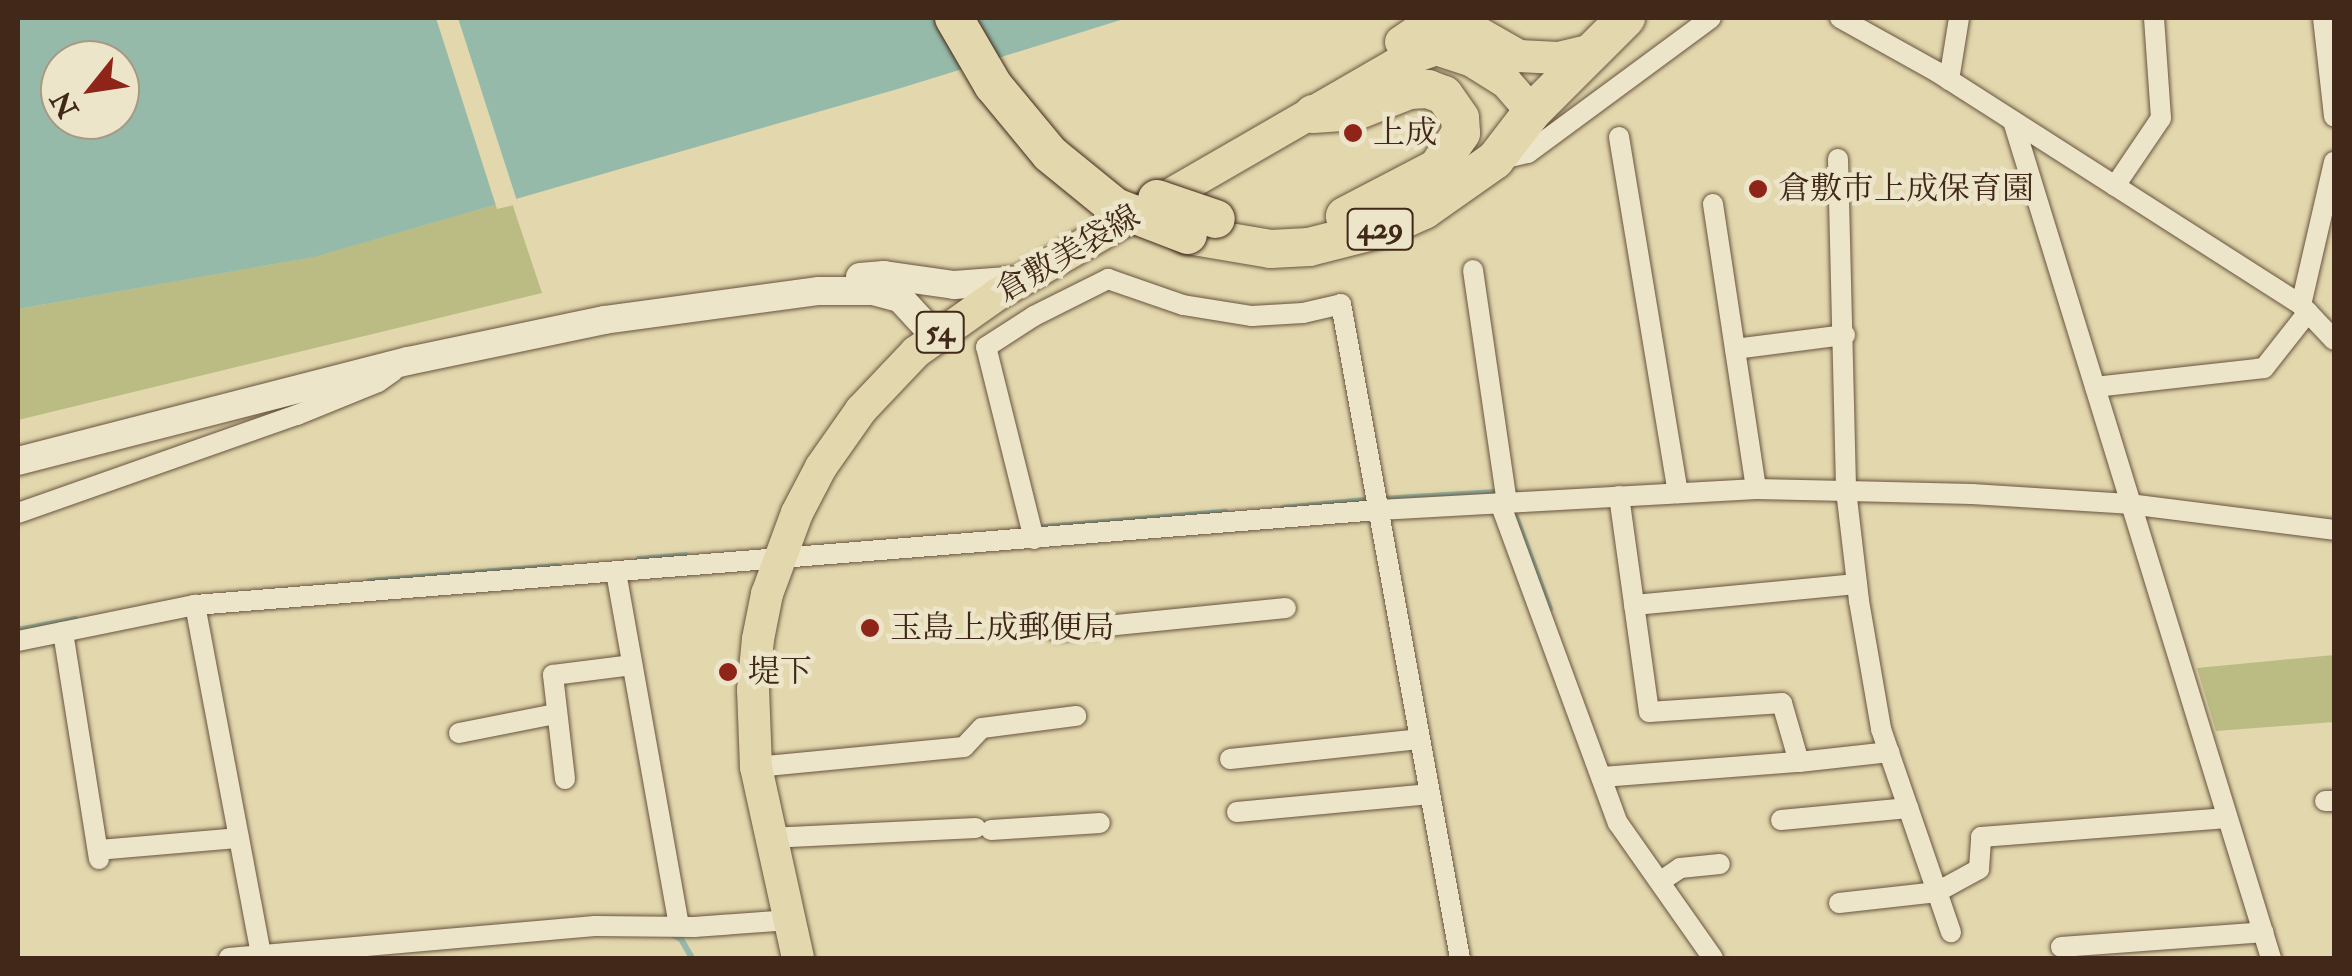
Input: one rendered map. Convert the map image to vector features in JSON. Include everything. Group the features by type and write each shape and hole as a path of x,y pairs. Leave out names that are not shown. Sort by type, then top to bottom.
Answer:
{"highway":[{"name":"429","path":"954,18 993,85 1050,154 1115,206 1271,248 1350,239 1424,210 1495,160 1532,112 1626,18"},
{"name":"429","path":"975,18 1008,74 1066,142 1133,188 1202,227 1304,224 1389,202 1440,178 1476,148 1532,112"},
{"path":"1314,114 1356,111 1409,90 1428,89 1444,95 1460,118 1461,133 1437,168 1344,216"}],"main road":[{"path":"1353,91 1390,50 1416,32 1440,27 1468,27 1519,56 1538,59 1593,50"},
{"name":"倉敷美袋線","path":"798,958 756,767 753,690 758,639 779,558 821,467 861,410 936,336 1022,280 1398,64 1436,49 1472,60 1506,82 1532,112"}],"street":[{"path":"1495,160 1528,154 1660,51 1711,18"},
{"path":"1840,18 1949,80 2304,309 2334,340"},
{"path":"1949,80 1959,18"},
{"path":"2115,186 2162,118 2154,18"},
{"path":"2323,18 2334,116"},
{"path":"2013,121 2271,958"},
{"path":"1620,137 1678,493"},
{"path":"1838,159 1846,490 1857,584 1881,729 1951,932"},
{"path":"2095,387 2264,368 2304,309 2334,162"},
{"path":"1713,204 1756,489"},
{"path":"1473,270 1504,503 1609,777 1618,823 1666,878 1713,958"},
{"path":"756,299 822,280 884,276 954,284 1022,280"},
{"path":"1033,538 986,346 1034,316 1108,279 1183,305 1252,316 1304,313 1341,304 1460,958"},
{"path":"18,461 408,361 585,323 756,299 819,291 873,291 900,298 936,336"},
{"path":"1735,349 1845,336"},
{"path":"18,513 314,408 378,382 408,361"},
{"path":"18,641 195,605 1379,510 1756,489 2129,504 2334,530"},
{"path":"1619,496 1649,712 1782,702 1799,762"},
{"path":"616,572 679,924"},
{"path":"1634,605 1857,584"},
{"path":"195,605 261,957"},
{"path":"1056,631 1286,608"},
{"path":"63,632 98,855 238,838"},
{"path":"565,779 553,675 632,664"},
{"path":"459,733 556,714"},
{"path":"756,767 964,747 982,728 1076,716"},
{"path":"1230,760 1420,739"},
{"path":"1609,777 1889,752"},
{"path":"1237,812 1430,794"},
{"path":"1781,820 1908,808"},
{"path":"1838,903 1937,892 1979,869 1982,837 2227,818"},
{"path":"770,838 1100,823"},
{"path":"1666,878 1680,868 1720,864"},
{"path":"229,958 438,937 790,920"},
{"path":"2061,946 2263,932"}],"green space":[{"path":"511,200 542,293 18,420 18,309 313,257"},
{"path":"2334,655 2334,722 2216,731 2197,668"}],"shaded area":[{"path":"18,18 1127,18 901,88 314,257 18,309"}],"pier":[{"path":"436,18 458,18 518,204 497,209"}],"waterway":[{"path":"1382,499 1495,492"},
{"path":"1283,508 1365,500"},
{"path":"1033,528 1225,512"},
{"path":"1516,517 1550,609"},
{"path":"639,559 686,555"},
{"path":"370,581 557,566"},
{"path":"18,630 75,619"},
{"path":"673,935 681,939 692,958"}],"place":[{"name":"上成","path":"1353,133"},
{"name":"倉敷市上成保育園","path":"1758,189"},
{"name":"玉島上成郵便局","path":"870,628"},
{"name":"堤下","path":"728,672"}]}
